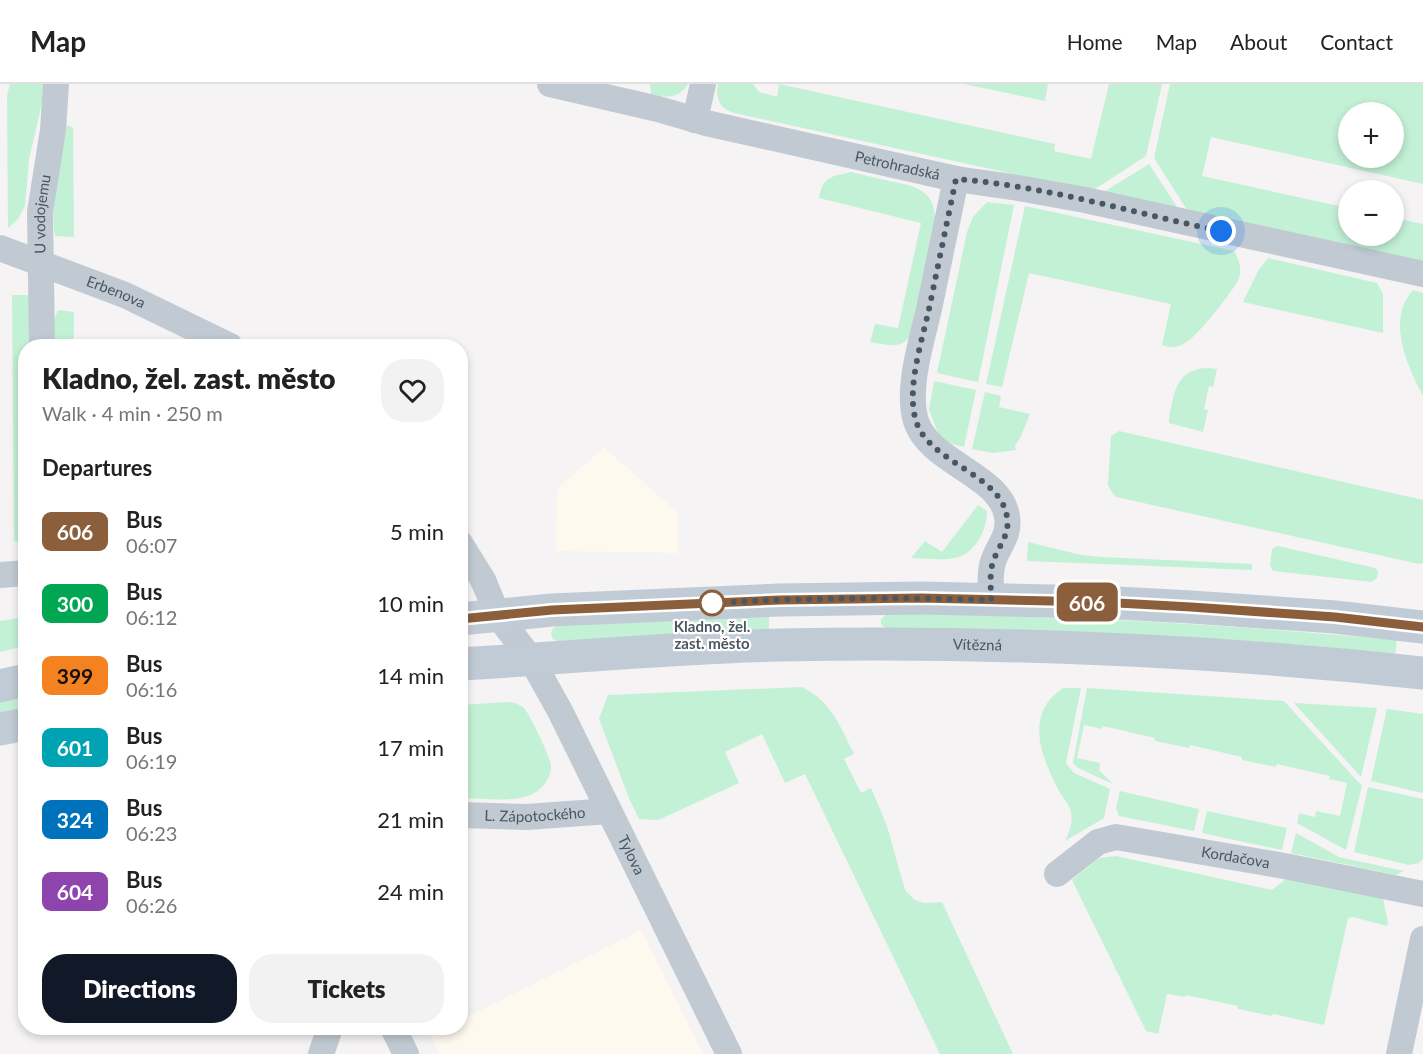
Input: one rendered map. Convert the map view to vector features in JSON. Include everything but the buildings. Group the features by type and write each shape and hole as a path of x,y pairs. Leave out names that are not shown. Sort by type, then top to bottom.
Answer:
{"main road":[{"path":"468,618 552,610 780,600 921,598 1191,607 1335,617 1423,627"},
{"name":"Vítězná","path":"468,663 779,645 983,644 1275,658 1423,673"},
{"path":"0,686 18,682"},
{"path":"0,729 18,726"}],"street":[{"name":"U vodojemu","path":"42,339 40,212 53,130 56,84"},
{"name":"Petrohradská","path":"549,84 658,109 695,120 956,179 1085,200 1423,274"},
{"path":"695,120 703,84"},
{"path":"956,179 916,370 914,411 918,426 928,442 994,491 1005,508 1007,532 994,558 990,582 991,600"},
{"name":"Erbenova","path":"0,248 125,295 216,339"},
{"path":"468,556 483,580 498,616 531,659"},
{"path":"0,575 18,574"},
{"name":"Tylova","path":"531,659 560,711 729,1054"},
{"name":"L. Zápotockého","path":"468,815 527,817 609,812"},
{"name":"Kordačova","path":"1057,874 1098,842 1116,837 1290,867 1423,894"},
{"path":"1399,1054 1423,939"},
{"path":"321,1054 328,1035"},
{"path":"396,1035 406,1054"}],"shaded area":[{"path":"604,447 678,513 678,553 556,551 557,489"},
{"path":"641,930 703,1054 440,1054 430,1035 468,1035 468,1016"}],"green space":[{"path":"10,84 43,84 42,103 29,159 25,206 18,219 8,228 7,96"},
{"path":"650,84 688,84 681,92 667,97 651,94"},
{"path":"718,84 753,84 759,92 777,97 779,84 1055,144 1054,151 1091,159 1109,84 1162,84 1146,156 1092,191 734,113 722,106 717,94"},
{"path":"964,84 1048,84 1045,101"},
{"path":"1170,84 1423,84 1423,184 1351,168 1404,168 1404,102 1338,102 1338,165 1211,137 1202,176 1338,206 1338,245 1189,213 1154,158"},
{"path":"67,125 73,128 74,237 55,236 54,222 56,180"},
{"path":"1149,164 1179,210 1102,193"},
{"path":"851,172 915,187 927,195 934,210 935,220 911,334 908,339 898,345 870,342 875,324 898,328 921,223 819,198 826,181"},
{"path":"987,202 1014,205 978,382 937,373 967,232 973,217"},
{"path":"1025,206 1234,251 1240,264 1239,278 1198,332 1182,345 1171,347 1162,345 1171,304 1029,273 1002,387 986,384"},
{"path":"1404,220 1423,224 1423,264 1340,246 1404,246"},
{"path":"1268,258 1377,283 1383,294 1383,333 1243,302 1258,271"},
{"path":"1413,290 1423,293 1423,396 1406,357 1400,329 1405,302"},
{"path":"12,295 29,295 30,339 18,339 18,541 14,541"},
{"path":"58,310 74,312 74,339 53,339 53,323"},
{"path":"1217,369 1213,387 1209,386 1204,409 1208,410 1203,432 1169,423 1176,389 1183,377 1194,370"},
{"path":"934,381 976,390 964,447 948,443 938,433 929,410"},
{"path":"985,392 1001,396 999,407 1030,414 1015,445 1016,450 993,453 972,449"},
{"path":"1119,431 1423,500 1423,563 1419,564 1116,497 1108,485 1111,436"},
{"path":"978,505 987,511 985,526 978,541 968,552 949,559 911,558 925,541 942,552"},
{"path":"1028,542 1081,555 1252,564 1252,570 1027,561"},
{"path":"1278,546 1375,568 1378,571 1377,578 1372,582 1273,571 1270,565 1272,549"},
{"path":"887,614 1142,621 1397,640 1395,654 1204,639 885,628 881,624 881,619"},
{"path":"769,616 769,630 558,641 553,639 551,634 553,628 559,626"},
{"path":"18,618 18,648 0,652 0,621"},
{"path":"802,687 828,707 844,734 854,754 844,759 861,793 871,788 887,826 905,890 915,900 924,903 942,902 1013,1054 940,1054 805,774 785,783 762,734 725,752 739,783 658,820 639,819 599,719 608,695"},
{"path":"1063,688 1081,688 1066,763 1074,773 1110,789 1104,818 1065,841 1072,817 1068,804 1046,763 1040,736 1043,710 1051,698"},
{"path":"1087,688 1284,701 1362,786 1346,850 1297,823 1299,813 1315,817 1316,811 1340,816 1347,783 1329,779 1330,776 1277,764 1276,767 1242,760 1242,757 1190,745 1189,748 1155,741 1155,738 1103,726 1102,729 1084,725 1077,758 1100,763 1099,770 1113,784 1078,768 1073,763"},
{"path":"18,697 18,710 0,714 0,701"},
{"path":"506,702 518,704 524,708 540,737 551,767 545,784 538,791 523,797 505,799 468,798 468,705"},
{"path":"1294,703 1377,708 1361,777"},
{"path":"1387,709 1423,714 1423,793 1371,781"},
{"path":"1368,787 1423,799 1423,859 1419,863 1409,865 1354,852"},
{"path":"1120,791 1199,809 1194,831 1119,816 1116,808"},
{"path":"1207,811 1287,828 1282,850 1202,833"},
{"path":"1296,833 1339,857 1404,871 1396,875 1291,853"},
{"path":"1116,856 1272,890 1287,878 1383,898 1388,923 1387,926 1353,917 1348,918 1324,1025 1238,1009 1238,1006 1186,995 1185,997 1167,994 1158,1034 1146,1031 1072,880 1099,858"}],"bus line":[{"name":"606","path":"468,618 552,610 780,600 921,598 1099,602 1191,607 1335,617 1423,627"}],"place":[{"name":"Kladno, žel. zast. město","path":"712,603"}],"route":[{"path":"712,603 921,598 991,600 990,582 994,558 1007,532 1007,515 1003,502 994,491 928,442 918,426 914,411 916,370 956,179 1085,200 1221,231"}]}
